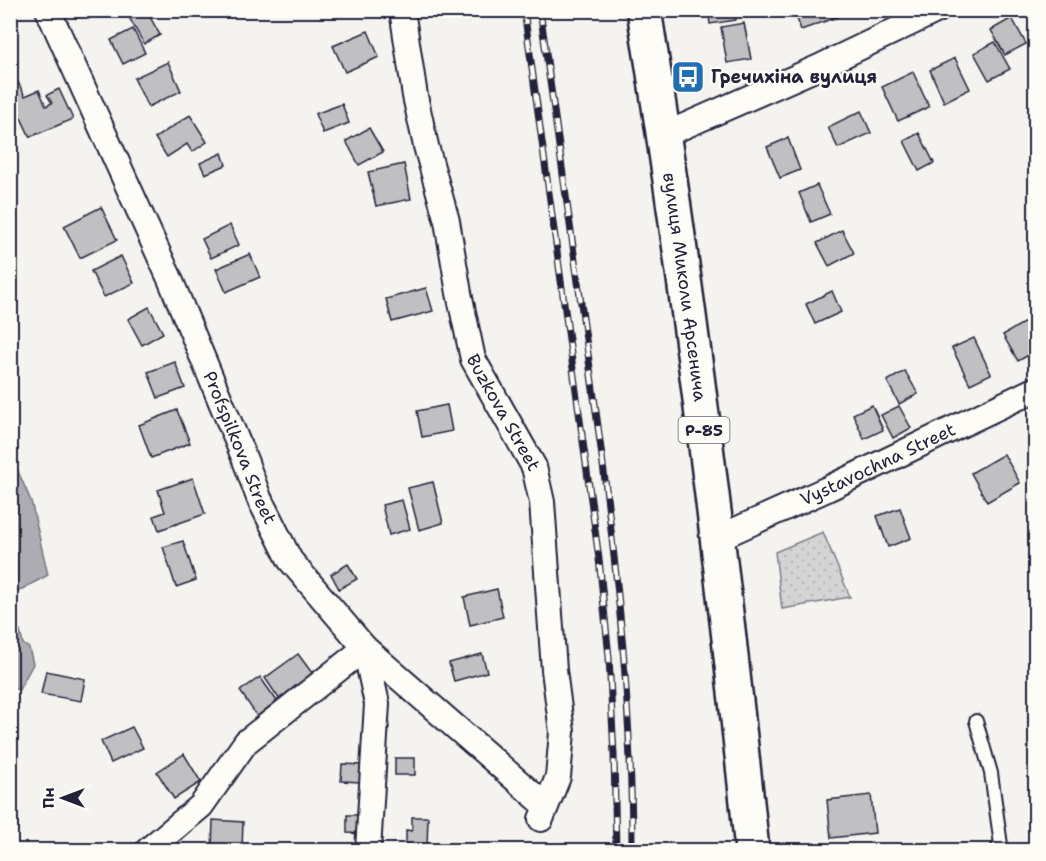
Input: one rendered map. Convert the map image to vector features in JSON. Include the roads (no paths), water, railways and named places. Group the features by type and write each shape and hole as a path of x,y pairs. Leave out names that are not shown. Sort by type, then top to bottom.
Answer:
{"main road":[{"name":"вулиця Миколи Арсенича","path":"644,10 693,335 752,850"}],"street":[{"name":"Profspilkova Street","path":"48,10 170,279 259,498 290,560 365,648 543,813"},
{"name":"Buzkova Street","path":"402,10 415,96 447,221 473,359 534,467 542,502 554,670 562,732 558,777 543,813"},
{"path":"664,135 817,68 938,10"},
{"name":"Vystavochna Street","path":"718,538 825,490 1035,389"},
{"path":"147,850 201,806 246,742 365,648 377,704 368,850"}],"lane":[{"path":"976,721 991,773 1001,845 996,850"}],"railway":[{"path":"524,10 599,559 609,657 616,850"},
{"path":"540,10 614,553 629,731 632,850"}],"place":[{"name":"Гречихіна вулиця","path":"688,77"}]}
